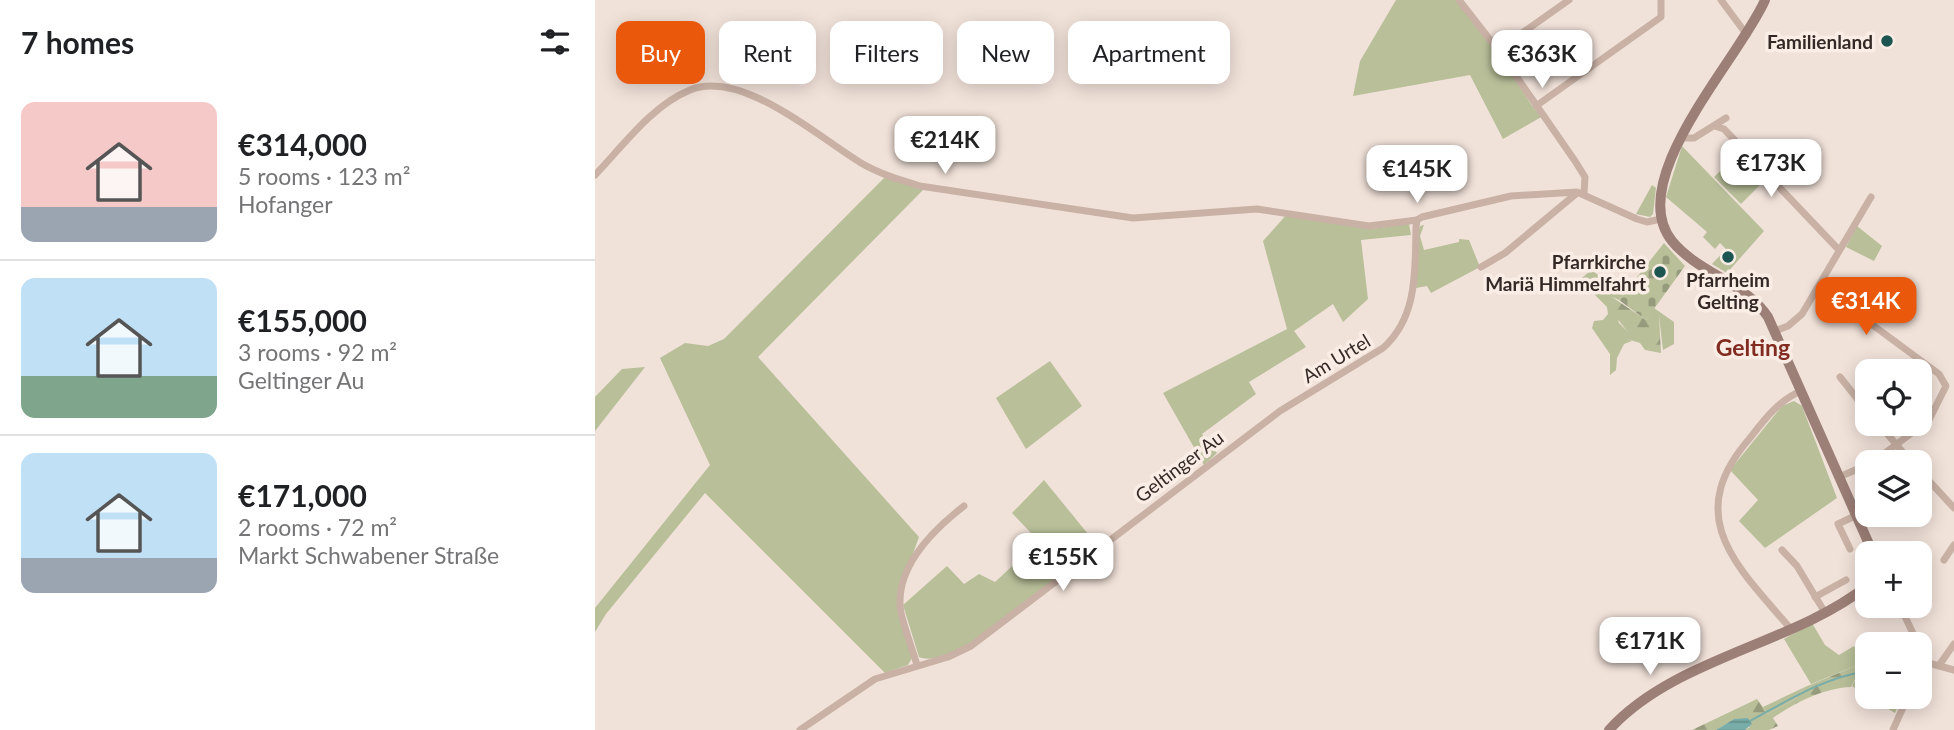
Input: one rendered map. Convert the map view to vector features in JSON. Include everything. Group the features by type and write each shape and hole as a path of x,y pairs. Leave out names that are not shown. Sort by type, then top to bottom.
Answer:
{"main road":[{"path":"1762,5 1748,36 1701,101 1681,138 1663,183 1661,219 1676,245 1750,297 1764,311 1855,511"},
{"path":"1609,730 1658,690 1790,628 1855,593"}],"street":[{"path":"1459,0 1498,50 1585,177 1581,192 1505,253 1481,267"},
{"path":"1498,50 1569,0"},
{"path":"1536,106 1661,17 1661,0"},
{"path":"1721,0 1748,36"},
{"path":"595,175 668,102 692,89 713,86 731,88 755,96 864,164 892,178 920,186 1133,218 1257,209 1369,226 1417,220 1511,196 1581,192 1637,219 1647,222 1661,219"},
{"path":"1681,138 1690,140 1726,118"},
{"path":"1715,125 1724,129 1839,250"},
{"path":"1775,331 1795,321 1817,293 1871,197"},
{"name":"Am Urtel","path":"1294,402 1377,353 1396,335 1413,292 1417,220"},
{"path":"1817,293 1851,309 1944,380 1945,392 1930,420 1891,450"},
{"path":"1840,377 1855,396"},
{"path":"1790,628 1725,545 1718,524 1717,508 1724,482 1746,442 1774,410 1801,391"},
{"name":"Geltinger Au","path":"800,730 866,684 948,657 982,638 1123,527 1294,402"},
{"path":"1889,436 1900,450"},
{"path":"1839,477 1855,470"},
{"path":"1932,484 1954,508"},
{"path":"917,665 901,613 903,586 925,540 964,506"},
{"path":"1850,549 1838,524 1855,516"},
{"path":"1944,560 1954,545"},
{"path":"1782,550 1797,566 1824,611"},
{"path":"1815,597 1846,580"},
{"path":"1940,664 1954,644"},
{"path":"1932,664 1940,664 1954,670"},
{"path":"1893,730 1902,709"}],"green space":[{"path":"1396,0 1457,0 1497,50 1534,109 1543,116 1503,139 1470,75 1353,96 1360,61"},
{"path":"1682,146 1764,231 1727,273 1712,264 1726,249 1720,243 1715,249 1703,237 1707,232 1666,197"},
{"path":"1740,152 1766,179 1741,204 1714,177"},
{"path":"885,177 924,189 758,357 919,537 902,584 899,603 912,658 908,665 885,673 705,493 606,614 595,632 595,608 710,465 660,358 685,343 708,346 724,339"},
{"path":"1652,185 1656,188 1653,214 1650,217 1636,214"},
{"path":"1288,213 1371,229 1409,224 1411,235 1361,240 1368,299 1343,322 1333,304 1294,331 1306,347 1249,382 1256,394 1202,434 1217,453 1204,465 1163,393 1287,329 1263,241"},
{"path":"1424,225 1420,236 1424,250 1459,242 1459,239 1469,240 1480,267 1431,293 1427,286 1416,288 1418,233 1420,226"},
{"path":"1857,226 1882,246 1874,261 1846,247"},
{"path":"1664,243 1685,266 1646,320 1619,300"},
{"path":"1592,269 1612,290 1616,288 1625,292 1619,300 1612,297 1619,323 1627,331 1627,339 1632,341 1624,344 1617,358 1616,370 1610,375 1610,354 1592,328 1594,321 1603,320 1608,314 1607,307 1580,280"},
{"path":"1612,297 1646,320 1653,315 1659,316 1661,353 1645,350 1640,343 1627,339 1627,331 1613,313 1608,301"},
{"path":"1654,308 1674,322 1674,344 1663,350 1659,316 1646,320"},
{"path":"1050,361 1082,406 1026,449 996,398"},
{"path":"645,367 595,431 595,397 622,369"},
{"path":"1794,401 1802,406 1837,498 1765,548 1739,521 1758,500 1730,470 1782,406"},
{"path":"1044,480 1097,545 1066,570 1012,513"},
{"path":"1036,544 1063,572 972,642 934,658 919,657 903,605 947,566 964,584 979,574 995,582"},
{"path":"1812,623 1825,645 1839,655 1854,646 1855,666 1811,684 1784,639"},
{"path":"1855,666 1855,679 1851,687 1831,690 1801,701 1773,718 1778,726 1769,730 1745,730 1750,727 1734,719 1716,730 1692,730 1757,699 1768,714 1795,699 1805,687"},
{"path":"1805,687 1795,699 1768,714 1763,707"}],"water":[{"path":"1748,718 1752,724 1745,730 1716,730 1734,719"}],"waterway":[{"path":"1750,721 1821,684 1855,673"}],"place":[{"name":"Familienland","path":"1887,41"},
{"name":"Pfarrheim Gelting","path":"1728,257"},
{"name":"Pfarrkirche Mariä Himmelfahrt","path":"1660,272"}],"district":[{"name":"Gelting","path":"1753,347"}]}
